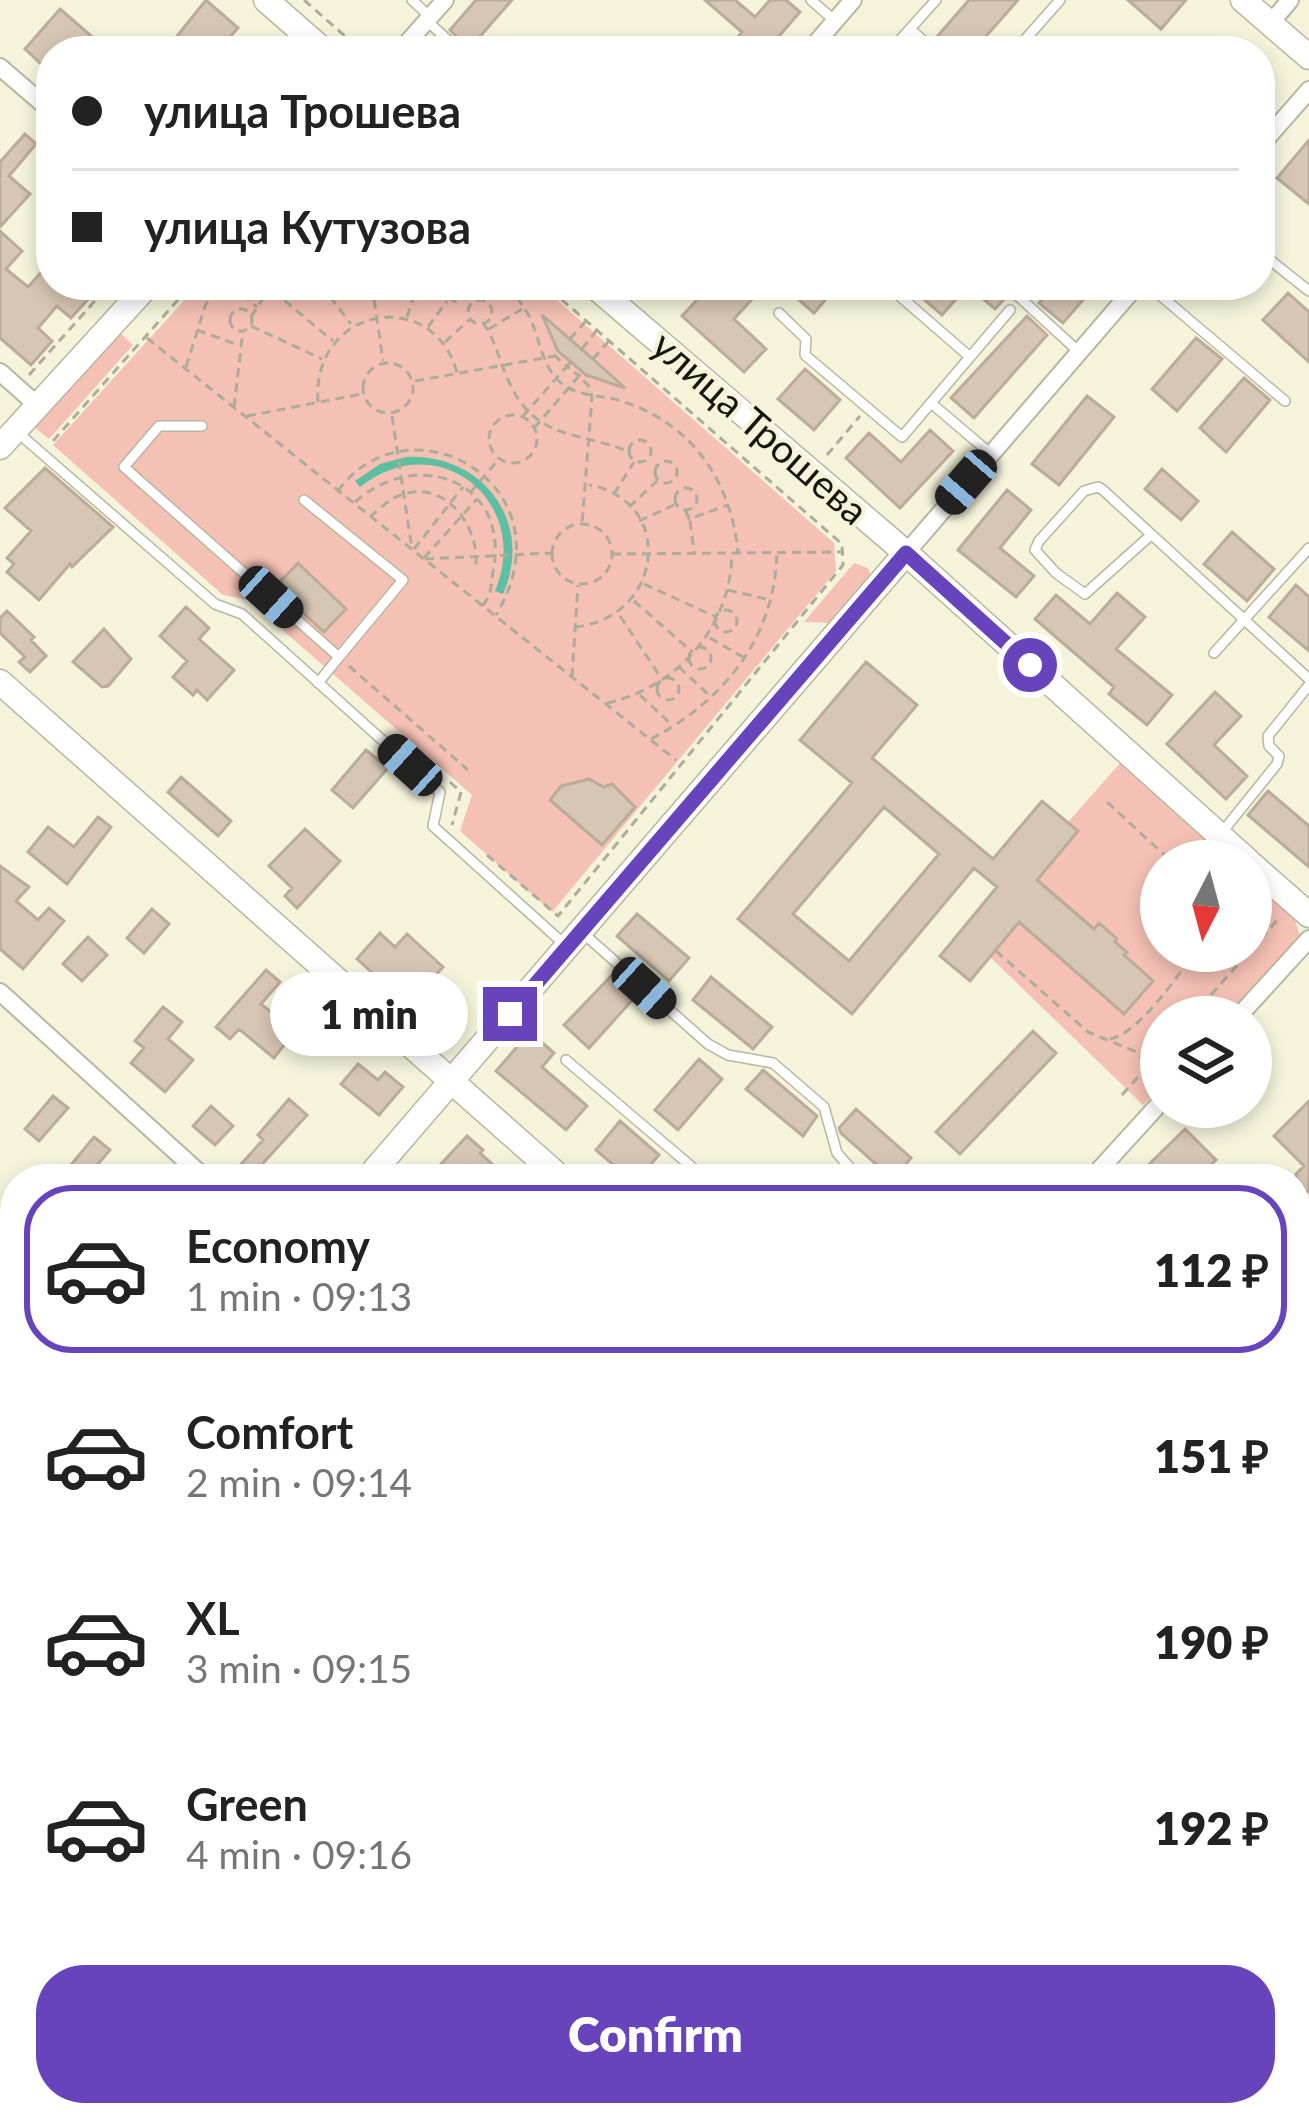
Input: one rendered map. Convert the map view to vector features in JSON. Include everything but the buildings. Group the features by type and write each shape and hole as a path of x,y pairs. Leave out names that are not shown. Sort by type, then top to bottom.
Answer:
{"street":[{"path":"266,0 307,36"},
{"path":"413,36 445,0"},
{"path":"822,36 854,0"},
{"path":"1243,0 1309,57"},
{"path":"1270,25 1290,0"},
{"path":"0,67 36,98"},
{"path":"1275,129 1309,90"},
{"path":"8,439 28,396 132,300"},
{"name":"улица Трошева","path":"614,300 906,553 1226,840"},
{"path":"380,1164 1124,300"},
{"path":"0,371 28,396"},
{"path":"0,682 545,1164"},
{"name":"улица Трошева","path":"1272,882 1301,909"},
{"path":"1257,996 1309,939"},
{"path":"0,992 189,1164"},
{"path":"1105,1164 1140,1125"}],"lane":[{"path":"412,0 445,36"},
{"path":"811,0 835,21"},
{"path":"904,36 936,0"},
{"path":"1028,36 1060,0"},
{"path":"910,29 918,36"},
{"path":"1275,264 1309,291"},
{"path":"904,300 970,357"},
{"path":"1022,300 1079,352"},
{"path":"1154,300 1285,401"},
{"path":"779,314 806,339 805,355 902,436 1010,310"},
{"path":"932,404 991,454"},
{"path":"202,426 158,426 124,467 339,657"},
{"path":"8,439 215,604 242,614 440,793 434,826 708,1044 728,1055 773,1063 824,1107 837,1153 847,1164"},
{"path":"1151,535 1085,594 1035,550 1069,507 1093,486 1102,490 1245,619 1309,682 1268,736 1269,746 1279,756 1277,764 1220,835"},
{"path":"304,500 403,580 318,683"},
{"path":"1214,653 1309,548"},
{"path":"566,1060 688,1164"}],"path":[{"path":"304,0 345,36"},
{"path":"28,396 98,300"},
{"path":"49,446 177,300"},
{"path":"185,370 210,300"},
{"path":"249,300 257,307"},
{"path":"233,408 239,346 262,300"},
{"path":"288,300 334,342"},
{"path":"332,300 352,326"},
{"path":"374,300 384,363"},
{"path":"406,321 414,300"},
{"path":"426,329 447,300"},
{"path":"465,300 471,319"},
{"path":"470,305 480,300 490,305 491,317 483,323"},
{"path":"518,300 556,378 592,397 609,397 645,409 679,431 708,461 730,505 735,553 728,590 707,636 662,680 639,694 605,704"},
{"path":"487,855 558,916 843,565 842,544 563,300"},
{"path":"488,329 524,308"},
{"path":"243,332 232,327 231,314 242,309 251,317"},
{"path":"318,402 323,359 334,342 352,326 376,317 426,329 442,344 457,373"},
{"path":"442,344 471,319"},
{"path":"471,319 488,329 519,402 540,421 573,438 629,452 666,483 676,504"},
{"path":"570,339 586,320"},
{"path":"250,326 323,359"},
{"path":"197,330 239,346"},
{"path":"582,349 598,330"},
{"path":"145,336 676,760"},
{"path":"593,359 609,340"},
{"path":"412,382 557,354 569,364 592,397 582,524"},
{"path":"384,363 403,368 412,382 411,398 392,412 375,410 363,394 366,374 384,363"},
{"path":"521,417 534,428 537,443 529,458 514,463 499,458 490,446 491,431 500,419 521,417 569,364"},
{"path":"534,428 580,374"},
{"path":"244,417 363,394"},
{"path":"821,460 868,407"},
{"path":"392,412 412,551"},
{"path":"629,452 634,442 646,441 652,452 643,462"},
{"path":"338,491 362,468 427,450 444,454 484,477 504,499 514,520 518,555 513,583 495,616"},
{"path":"472,491 499,458"},
{"path":"655,472 664,460 675,465 676,478 666,483"},
{"path":"614,494 635,461"},
{"path":"353,504 401,474 441,476 472,491 495,528 499,554 492,595 482,606"},
{"path":"628,507 658,480"},
{"path":"575,627 601,623 633,599 649,553 648,539 628,507 614,494 586,485"},
{"path":"412,551 464,487"},
{"path":"675,494 683,488 695,492 695,505 685,510"},
{"path":"370,517 405,495 429,494 450,503 476,539 476,565"},
{"path":"423,560 477,500"},
{"path":"639,521 676,504"},
{"path":"676,504 689,519 694,553"},
{"path":"689,519 730,505"},
{"path":"582,524 605,534 612,554 599,578 578,583 558,571 552,554 559,535 582,524"},
{"path":"650,740 712,699 745,658 762,630 771,601 777,552"},
{"path":"612,554 842,552"},
{"path":"423,560 552,554"},
{"path":"572,677 578,583"},
{"path":"642,583 717,617"},
{"path":"728,590 771,601"},
{"path":"633,599 692,651"},
{"path":"618,614 662,680"},
{"path":"707,636 745,658"},
{"path":"688,658 698,647"},
{"path":"688,658 698,669 710,664 709,651 698,647"},
{"path":"339,657 467,770"},
{"path":"679,667 712,699"},
{"path":"639,694 674,726"},
{"path":"445,777 461,792 452,824"},
{"path":"1107,802 1149,840"},
{"path":"1272,933 1301,909"},
{"path":"996,951 1088,1031 1140,1055"},
{"path":"1108,1040 1118,1039 1144,1016 1180,972"},
{"path":"1210,996 1231,972"},
{"path":"1122,1095 1140,1075"}],"shaded area":[{"path":"184,300 557,300 834,543 836,571 552,912 460,831 472,795 248,600 223,595 53,445"},
{"path":"118,331 133,345 49,439 35,428"},
{"path":"854,563 868,568 872,580 831,623 804,622"},
{"path":"1122,761 1211,840 1140,840 1140,972 1268,972 1246,996 1140,996 1140,1102 990,957 985,916"},
{"path":"1272,894 1293,914 1300,936 1272,967"}],"water":[{"path":"406,457 458,467 495,497 512,542 503,594 495,591 503,558 501,528 489,502 471,482 447,469 419,464 389,470 360,487 355,481 380,464"}],"route":[{"path":"510,1014 906,553 1030,665"}]}
